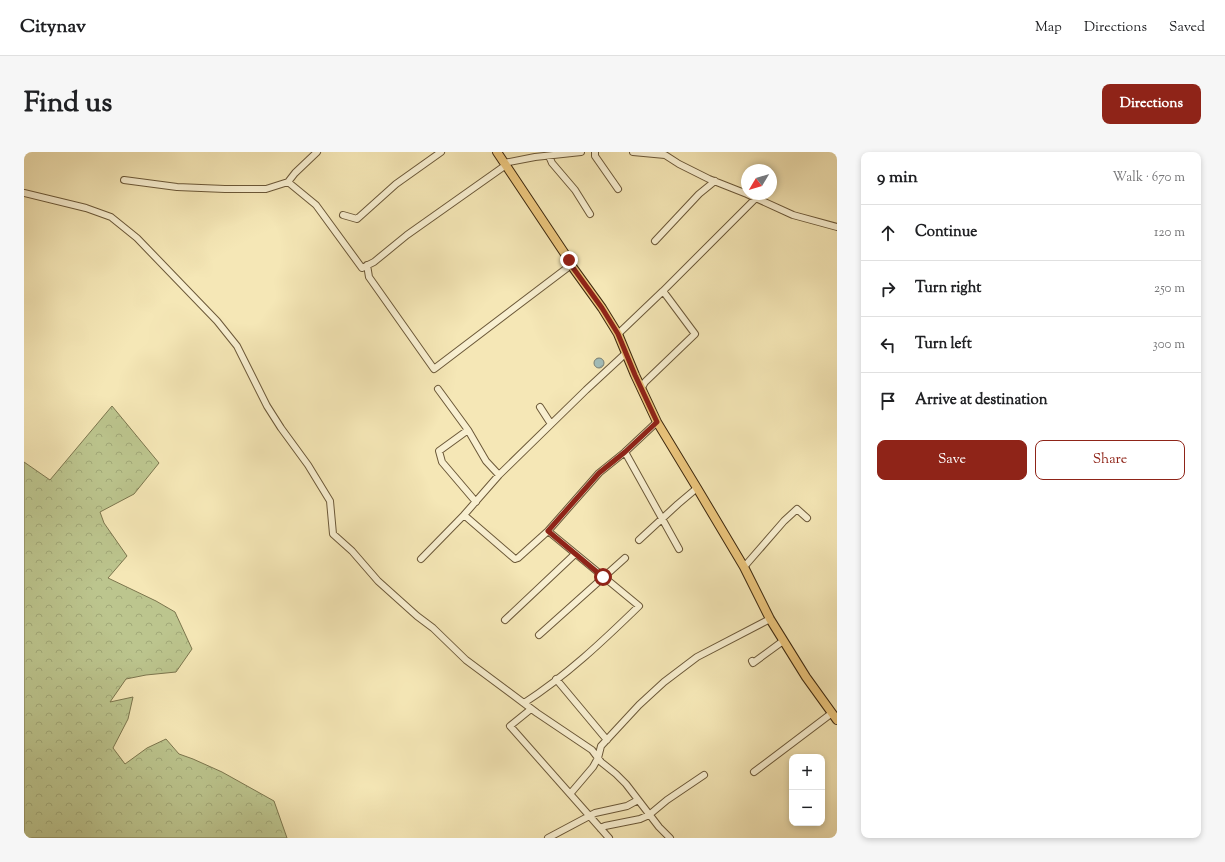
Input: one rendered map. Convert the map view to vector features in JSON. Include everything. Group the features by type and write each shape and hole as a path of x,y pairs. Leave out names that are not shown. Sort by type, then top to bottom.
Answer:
{"main road":[{"path":"496,152 618,334 641,389 657,422 744,567 783,642 806,678 835,716"}],"street":[{"path":"124,180 177,187 225,189 266,188 288,182 294,173 317,152"},
{"path":"343,215 357,219 396,184 441,152"},
{"path":"288,182 316,205 362,268 374,262 412,231 505,164 535,157 581,152"},
{"path":"595,152 595,156 618,189"},
{"path":"633,152 665,155 679,164 741,192"},
{"path":"549,156 552,163 575,190 590,214"},
{"path":"655,240 699,194 715,181"},
{"path":"24,193 86,208 111,217 137,238 212,315 237,346 267,406 308,465 330,501 333,534 352,551 378,581 417,616 433,628 466,660 554,726 592,750 605,766 621,779 649,816 670,838"},
{"path":"618,334 664,291 754,200"},
{"path":"760,200 793,215 837,227"},
{"path":"368,265 369,277 434,368 571,265"},
{"path":"641,389 645,382 695,334 664,291"},
{"path":"421,558 464,515 499,475 626,353"},
{"path":"438,389 468,430 486,461 499,475"},
{"path":"540,407 552,424"},
{"path":"464,515 515,559 518,558 548,531 599,473 625,452 657,422"},
{"path":"468,430 439,451 442,462 476,502"},
{"path":"625,452 678,549"},
{"path":"639,540 661,518 697,488"},
{"path":"744,567 784,521 797,509 807,518"},
{"path":"524,703 583,658 639,606 548,531"},
{"path":"505,620 575,554"},
{"path":"539,635 625,558"},
{"path":"570,794 598,758 601,746 655,690 697,657 770,619"},
{"path":"752,661 753,663 783,642"},
{"path":"556,679 607,740"},
{"path":"531,709 510,726 609,838"},
{"path":"754,772 835,716"},
{"path":"600,828 649,816 667,800 704,775"},
{"path":"548,838 555,836 599,811 627,806 638,800"}],"green space":[{"path":"112,406 159,463 134,494 100,512 104,523 127,556 108,578 156,601 175,612 192,649 176,672 126,679 110,702 133,697 128,719 113,748 125,764 147,748 166,739 179,754 222,772 274,801 287,838 24,838 24,462 50,480"}],"water":[{"path":"597,358 601,358 603,359 603,367 597,368 594,365 594,361"}],"route":[{"path":"569,260 618,334 657,422 625,452 599,473 548,531 603,577"}]}
